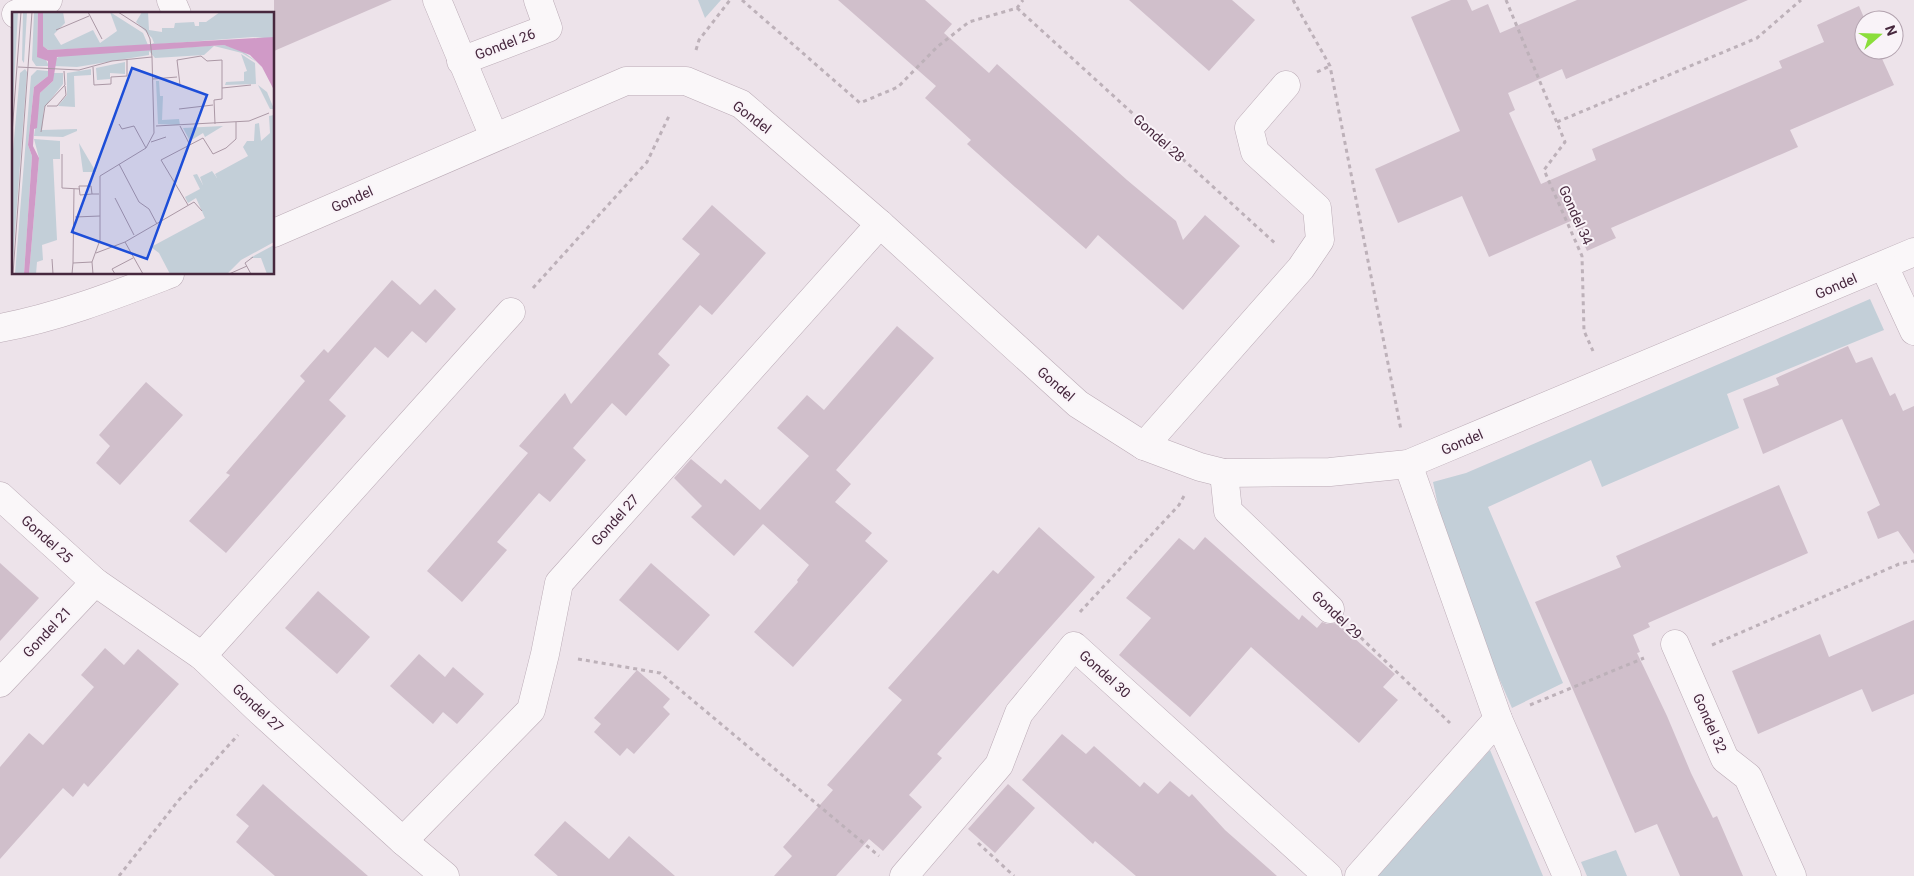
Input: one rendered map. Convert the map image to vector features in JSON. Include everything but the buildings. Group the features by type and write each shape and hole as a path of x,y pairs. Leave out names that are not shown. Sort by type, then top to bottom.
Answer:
{"street":[{"path":"20,12 48,0"},
{"path":"171,0 176,12"},
{"name":"Gondel 26","path":"437,0 494,137"},
{"name":"Gondel 26","path":"461,61 548,28 538,0"},
{"path":"0,21 12,15"},
{"name":"Gondel","path":"275,232 626,80 686,81 740,104 880,224 1078,404 1144,446 1212,470 1330,472 1408,464 1914,252"},
{"path":"1144,446 1302,268 1320,240 1316,208 1255,152 1249,128 1286,85"},
{"name":"Gondel 27","path":"403,841 531,710 545,654 559,583 880,224"},
{"path":"1884,266 1914,331"},
{"path":"0,328 24,324 99,301 167,275"},
{"path":"202,656 511,312"},
{"path":"1408,464 1498,719 1567,876"},
{"name":"Gondel 29","path":"1212,470 1228,511 1330,609"},
{"name":"Gondel 25","path":"0,496 95,582"},
{"name":"Gondel 27","path":"95,582 202,656 403,841 445,876"},
{"name":"Gondel 21","path":"0,683 95,582"},
{"name":"Gondel 32","path":"1675,644 1725,759 1748,777 1792,876"},
{"name":"Gondel 30","path":"904,876 999,765 1019,712 1074,646 1328,876"},
{"path":"1359,876 1498,719"}],"path":[{"path":"511,312 647,162 686,81 699,40 730,0"},
{"path":"742,0 860,103 898,87 936,47 968,22 1017,8 1023,0"},
{"path":"1293,0 1330,66 1408,464"},
{"name":"Gondel 34","path":"1506,0 1565,142 1544,170 1582,256 1584,331 1606,382"},
{"path":"1557,122 1757,38 1801,0"},
{"name":"Gondel 28","path":"1017,8 1302,268"},
{"path":"1074,646 1079,614 1212,470"},
{"name":"Gondel 29","path":"1330,609 1474,746"},
{"path":"545,654 660,673 880,857"},
{"path":"119,876 178,801 260,711"},
{"path":"953,820 1014,876"}],"shaded area":[{"path":"698,0 721,0 705,18"},
{"path":"1870,299 1884,330 1727,394 1739,428 1602,487 1591,460 1488,507 1563,683 1512,708 1495,669 1439,510 1433,482 1466,473"},
{"path":"1490,750 1543,876 1378,876"},
{"path":"1616,850 1627,876 1587,876 1581,862"}]}
